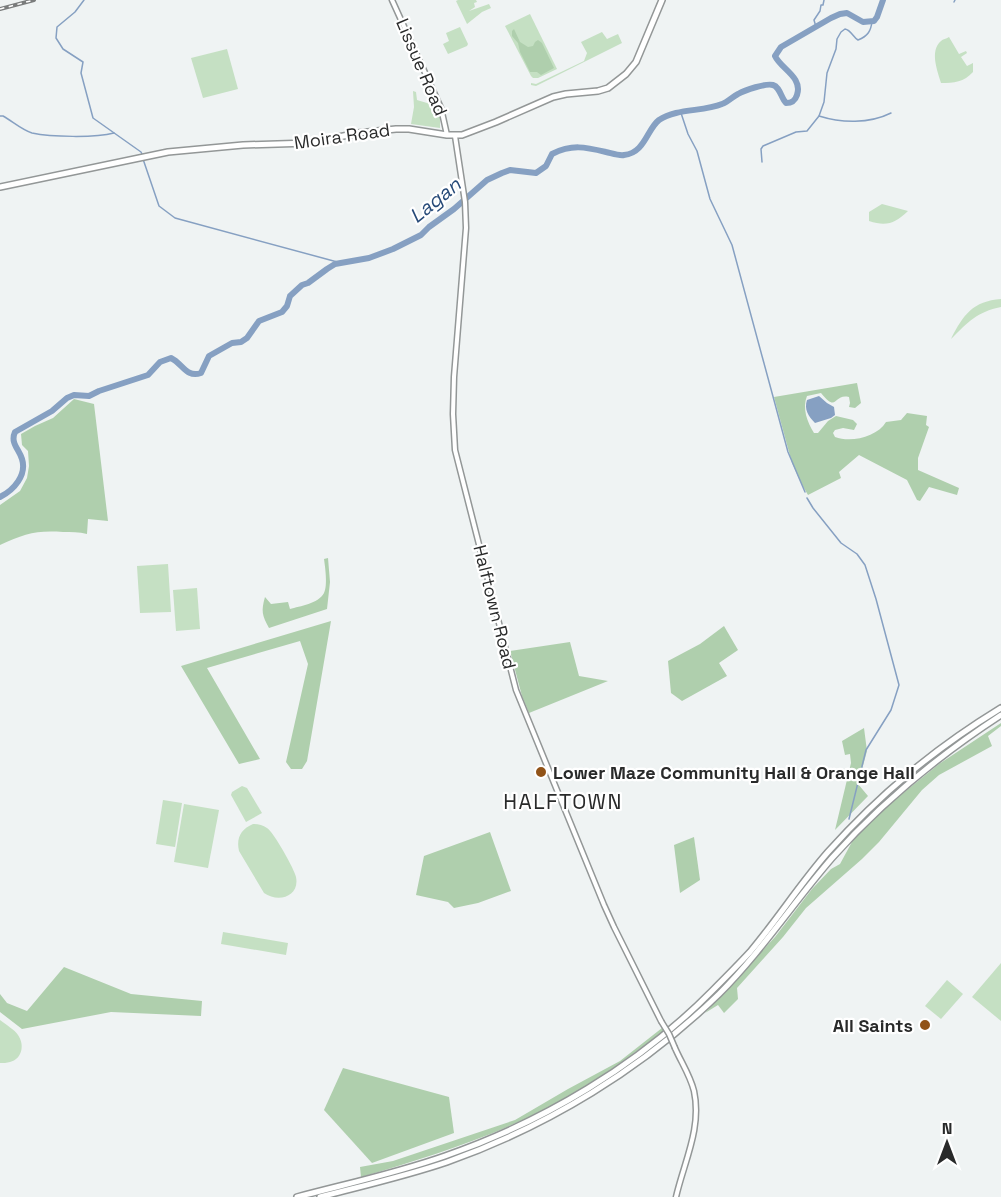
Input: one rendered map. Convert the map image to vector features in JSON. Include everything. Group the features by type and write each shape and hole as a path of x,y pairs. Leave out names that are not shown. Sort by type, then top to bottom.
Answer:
{"highway":[{"name":"Moira Road","path":"0,187 168,152 243,145 309,144 358,133 396,129 461,135 553,97 590,93 608,88 620,80 639,56 662,0"},
{"path":"297,1197 401,1170 480,1143 557,1106 627,1062 671,1028 750,952 827,853 884,795 945,744 1001,708"},
{"path":"320,1197 426,1168 506,1138 572,1104 635,1063 676,1032 719,993 753,957 832,859 889,799 951,749 1001,715"}],"street":[{"name":"Lissue Road","path":"392,0 441,108 447,135"},
{"name":"Halftown Road","path":"455,135 466,210 453,398 454,441 458,461 516,690 607,912 691,1082 696,1109 696,1128 676,1197"}],"green space":[{"path":"476,0 475,7 469,11 489,4 491,8 467,24 456,1"},
{"path":"530,14 557,69 538,78 531,76 505,26"},
{"path":"460,27 468,44 448,54 443,44 449,41 446,33"},
{"path":"514,29 520,42 528,47 533,46 538,40 542,43 554,68 541,75 537,72 530,72 518,43 512,36"},
{"path":"602,32 607,39 618,34 622,43 536,86 531,85 531,83 536,84 584,61 587,53 581,42"},
{"path":"949,37 959,54 966,51 967,53 961,57 967,66 973,63 973,72 958,81 941,83 935,62 936,50 941,41"},
{"path":"227,49 238,89 203,98 191,58"},
{"path":"413,91 416,92 417,100 427,103 432,94 440,112 440,128 411,124 414,107"},
{"path":"882,204 908,211 890,223 881,224 869,221 869,212"},
{"path":"1001,299 1001,307 973,318 951,339 965,316 976,306"},
{"path":"857,383 861,403 855,408 849,407 849,397 830,402 821,393 807,396 806,415 814,433 818,433 828,421 836,416 853,420 857,424 854,430 843,428 835,430 833,433 835,437 856,439 876,432 886,422 901,420 907,413 927,416 926,425 929,427 918,458 918,470 959,488 957,495 929,487 920,501 917,500 907,480 859,455 839,472 841,478 808,495 792,463 774,397"},
{"path":"74,399 94,404 108,521 88,519 87,534 38,532 0,545 0,505 20,491 27,478 28,451 22,445 21,434 53,418"},
{"path":"328,558 330,582 327,609 269,628 263,613 265,597 271,604 288,602 290,609 318,600 325,590 324,559"},
{"path":"168,564 171,612 140,613 137,566"},
{"path":"197,588 200,629 176,631 173,590"},
{"path":"331,621 307,761 302,769 291,769 286,762 308,664 300,641 207,668 260,759 239,764 181,666"},
{"path":"724,626 738,650 719,663 727,676 682,701 671,693 668,661 700,644"},
{"path":"570,642 579,676 608,681 529,713 510,651"},
{"path":"1001,723 1001,726 988,736 992,746 939,775 922,790 862,859 806,908 737,988 738,999 724,1013 718,1005 705,1013 775,937 812,889 831,869 840,864 853,840 886,807 939,764"},
{"path":"864,728 867,751 858,784 868,796 835,830 851,763 850,754 845,755 842,741"},
{"path":"242,786 247,788 262,813 246,822 231,795"},
{"path":"163,800 182,803 175,847 156,844"},
{"path":"184,804 219,810 208,868 174,862"},
{"path":"253,824 262,825 270,831 292,867 296,884 295,889 287,896 275,898 264,893 239,851 240,834"},
{"path":"490,832 511,891 478,903 454,908 448,902 416,895 424,856"},
{"path":"694,837 700,880 680,893 674,845"},
{"path":"223,932 288,943 286,955 221,944"},
{"path":"1001,963 1001,1021 972,997"},
{"path":"64,967 131,994 202,1001 201,1016 111,1012 22,1029 0,1012 0,994 7,1003 27,1011"},
{"path":"947,980 963,994 941,1019 925,1006"},
{"path":"0,1020 16,1033 22,1047 20,1055 8,1063 0,1063"},
{"path":"662,1028 664,1031 605,1074 542,1111 453,1148 361,1177 360,1167 393,1161 515,1120 620,1061"},
{"path":"343,1068 449,1097 454,1133 372,1163 324,1110"}],"water":[{"path":"819,396 834,407 835,415 815,423 807,412 806,403 807,400"}],"waterway":[{"path":"84,0 75,12 57,27 56,38 63,49 83,62 81,73 93,118 142,154"},
{"path":"816,27 814,20 824,0"},
{"name":"Lagan","path":"0,497 14,486 23,471 22,459 15,446 15,432 52,411 67,398 74,395 89,396 148,375 160,362 171,358 188,372 201,373 209,356 232,343 241,342 247,338 259,321 282,312 290,296 302,285 335,264 369,258 421,235 487,180 502,173 510,170 536,173 546,166 552,154 572,148 579,147 620,155 631,153 637,150 655,124 666,116 715,106 741,92 761,86 775,86 786,103 792,102 796,97 797,83 775,56 781,47 840,14 847,13 863,22 874,21 883,0"},
{"path":"762,162 761,149 763,146 796,132 807,131 819,116 824,102 827,73 841,32 845,29 858,40 868,33 872,21"},
{"path":"681,113 697,151 710,199 732,245 788,452 805,492"},
{"path":"819,116 836,120 864,121 891,113"},
{"path":"0,116 32,133 61,136 114,133"},
{"path":"143,159 159,206 175,218 341,263"},
{"path":"807,498 841,543 857,554 865,565 899,685 891,710 866,750 849,819"}],"railway":[{"path":"0,9 34,0"}],"place":[{"name":"Lower Maze Community Hall & Orange Hall","path":"541,772"},
{"name":"All Saints","path":"925,1025"}],"district":[{"name":"HALFTOWN","path":"563,801"}]}
